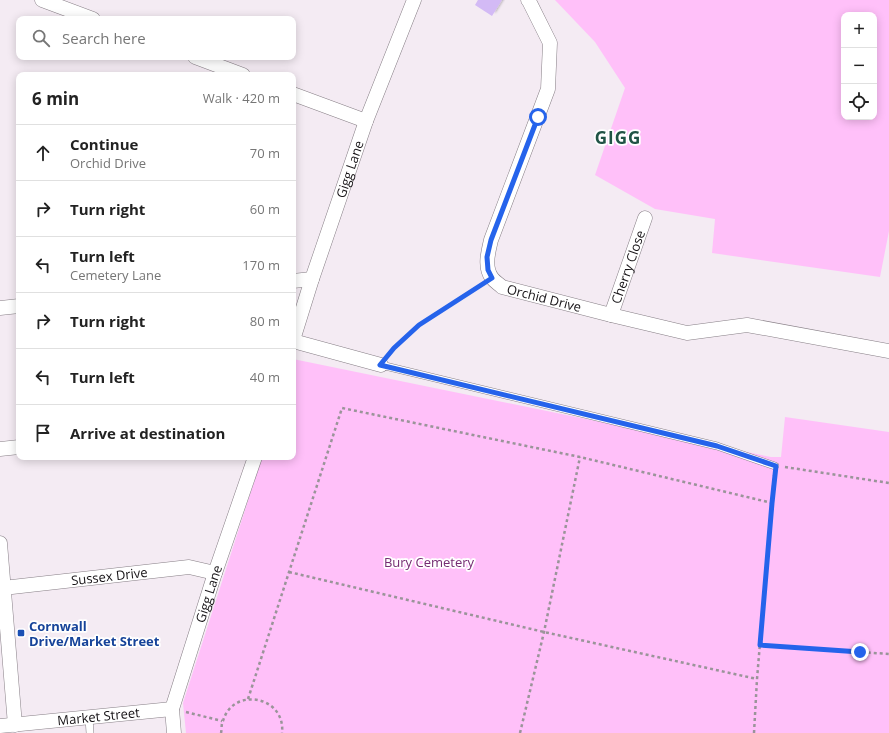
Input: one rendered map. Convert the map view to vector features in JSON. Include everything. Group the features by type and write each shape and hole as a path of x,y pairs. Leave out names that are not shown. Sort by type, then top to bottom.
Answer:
{"street":[{"path":"42,0 85,16"},
{"name":"Gigg Lane","path":"296,331 312,279 366,121 414,0"},
{"name":"Orchid Drive","path":"528,0 550,43 548,89 491,240 487,257 488,270 492,278 502,287 687,333 747,325 889,351"},
{"path":"203,60 235,72"},
{"path":"296,95 366,121"},
{"name":"Cherry Close","path":"611,315 645,218"},
{"path":"296,281 312,279"},
{"path":"0,308 16,306"},
{"path":"296,342 380,365"},
{"path":"0,449 16,447"},
{"name":"Gigg Lane","path":"174,733 172,709 215,573 254,460"},
{"path":"0,543 14,725"},
{"name":"Sussex Drive","path":"3,588 189,567 215,573"},
{"name":"Market Street","path":"0,726 172,709"}],"lane":[{"path":"380,365 717,446 776,466"},
{"path":"89,718 90,733"}],"path":[{"path":"380,365 394,348 419,325 492,278"},
{"path":"248,699 342,408 580,457 772,503"},
{"path":"520,733 544,632 580,457"},
{"path":"754,733 757,679 776,466 889,483"},
{"path":"289,572 544,632 757,679"},
{"path":"760,645 889,654"},
{"path":"222,733 222,721 227,712 234,704 248,699 258,700 275,709 280,718 282,733"},
{"path":"172,709 222,721"}],"green space":[{"path":"555,0 889,0 889,231 880,277 712,253 715,219 655,209 595,175 625,88 595,42"},
{"name":"Bury Cemetery","path":"296,360 771,457 781,457 785,417 889,432 889,733 186,733 183,703 261,460 296,460"}],"building":[{"path":"478,0 502,0 492,16 475,5"}],"place":[{"name":"Cornwall Drive/Market Street","path":"21,633"}],"district":[{"name":"GIGG","path":"618,137"}],"route":[{"path":"538,117 491,240 487,257 488,270 492,278 419,325 394,348 380,365 717,446 776,466 760,645 860,652"}]}
